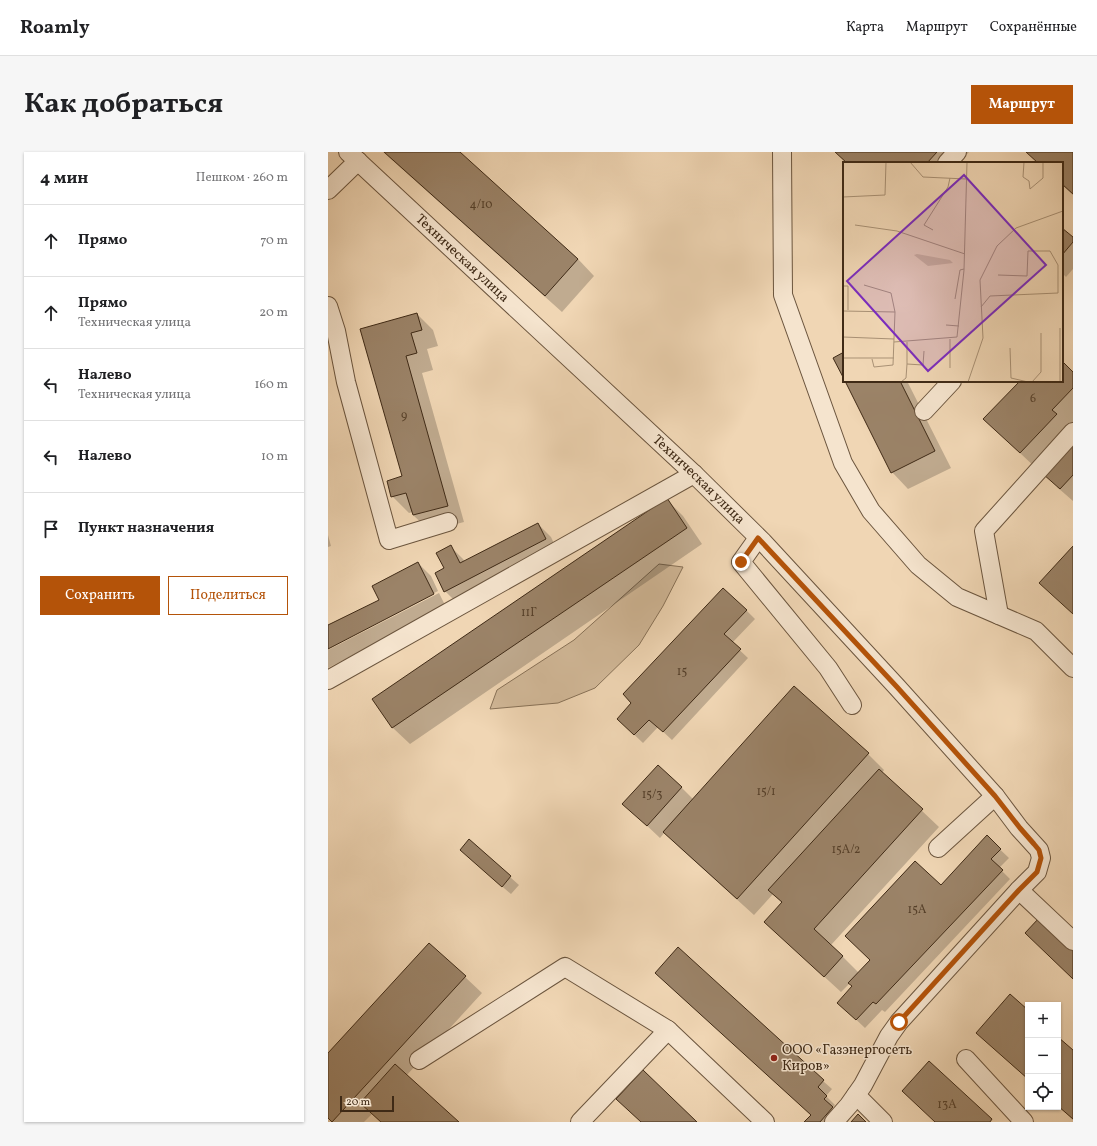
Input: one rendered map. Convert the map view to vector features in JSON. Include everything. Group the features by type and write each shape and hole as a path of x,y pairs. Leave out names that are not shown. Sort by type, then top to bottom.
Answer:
{"lane":[{"path":"782,152 783,295 843,463 871,511 918,565 957,597 999,614 1036,632 1073,668"},
{"path":"948,162 957,152"},
{"path":"328,190 353,156"},
{"name":"Техническая улица","path":"353,156 694,474 758,538 892,681 995,796 1039,850 1041,858 1037,872 899,1022 889,1036 870,1073 856,1095 834,1122"},
{"path":"328,306 336,331 346,382 389,540 448,522"},
{"path":"924,411 951,382"},
{"path":"999,614 984,531 1073,432"},
{"path":"328,680 694,474"},
{"path":"758,538 741,562 828,668 852,704"},
{"path":"938,848 995,796"},
{"path":"1019,890 1073,941"},
{"path":"419,1060 565,967 668,1030 765,1122"},
{"path":"580,1122 668,1030"},
{"path":"966,1059 1024,1122"},
{"path":"856,1095 883,1122"}],"shaded area":[{"path":"659,564 683,567 663,606 639,645 595,688 558,703 490,709 497,690 574,640"}],"building":[{"path":"384,152 460,152 578,259 545,296"},
{"path":"835,152 937,152 928,162 846,162"},
{"path":"1026,152 1073,152 1073,194 1063,185 1063,162 1037,162"},
{"path":"1063,229 1073,237 1073,242 1063,254"},
{"path":"417,313 422,330 411,333 417,353 406,356 448,506 413,515 406,493 391,497 387,481 402,476 360,329"},
{"path":"843,353 843,377 833,358"},
{"path":"1063,362 1073,372 1073,388 1052,410 1057,414 1020,453 983,419 1019,382 1063,382"},
{"path":"846,382 900,382 935,451 891,473"},
{"path":"1073,442 1073,475 1060,489 1043,474"},
{"path":"667,498 687,528 392,728 372,699"},
{"path":"538,523 546,539 444,592 435,573 444,568 436,553 451,545 460,563"},
{"path":"1073,546 1073,614 1039,583"},
{"path":"418,562 434,594 328,649 328,625 379,600 372,586"},
{"path":"723,588 747,610 724,634 741,649 663,732 649,720 634,735 617,719 631,703 623,694"},
{"path":"794,686 869,753 737,899 663,832"},
{"path":"658,765 682,787 647,826 622,804"},
{"path":"879,769 923,809 814,929 843,956 824,977 764,922 782,902 768,890"},
{"path":"987,835 1001,849 991,859 1003,870 876,1004 873,1002 856,1020 837,1003 852,986 848,983 870,960 845,936 915,861 941,885"},
{"path":"469,839 511,876 502,887 460,850"},
{"path":"1039,918 1073,951 1073,979 1025,933"},
{"path":"429,943 466,976 332,1122 328,1118 328,1053"},
{"path":"678,947 824,1080 818,1087 827,1096 824,1099 833,1107 820,1122 804,1122 811,1115 655,973"},
{"path":"1010,994 1025,1007 1025,1076 976,1033"},
{"path":"1061,1040 1073,1050 1073,1119 1061,1109"},
{"path":"929,1061 992,1119 990,1122 935,1122 902,1091"},
{"path":"395,1064 459,1122 381,1122 360,1103"},
{"path":"643,1070 697,1122 641,1122 616,1099"},
{"path":"858,1114 866,1122 851,1122"}],"place":[{"name":"ООО «Газэнергосеть Киров»","path":"774,1058"}],"route":[{"path":"741,562 758,538 897,687 995,796 1039,850 1041,858 1037,872 899,1022"}]}
